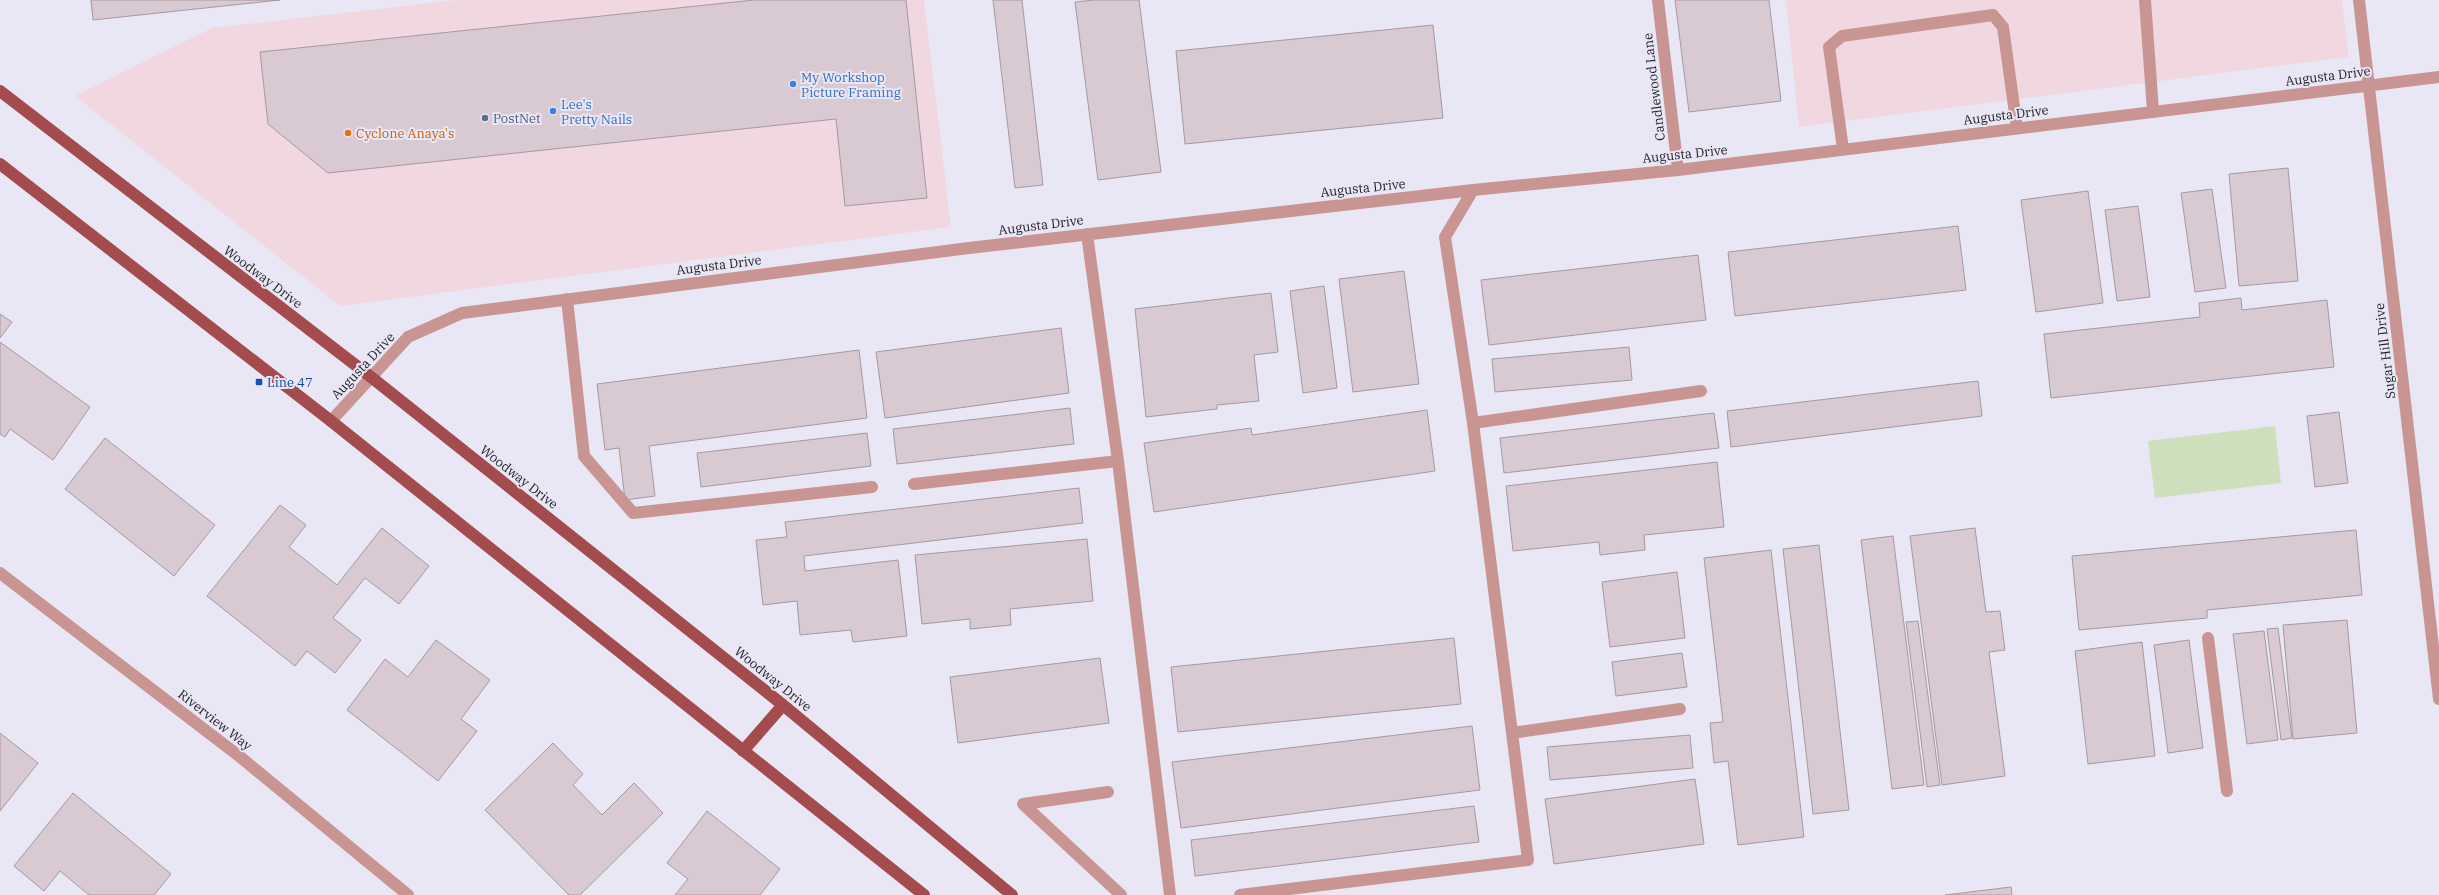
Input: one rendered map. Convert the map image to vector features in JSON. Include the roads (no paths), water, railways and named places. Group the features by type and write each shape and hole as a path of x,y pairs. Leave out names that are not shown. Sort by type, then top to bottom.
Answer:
{"main road":[{"name":"Woodway Drive","path":"0,91 371,377 784,705 1012,895"},
{"path":"0,164 331,421 924,895"},
{"path":"743,751 784,705"}],"street":[{"name":"Candlewood Lane","path":"1658,0 1678,170"},
{"path":"2145,0 2153,111"},
{"name":"Sugar Hill Drive","path":"2359,0 2439,699"},
{"path":"1843,149 1830,47 1842,36 1993,15 2003,27 2016,128"},
{"name":"Augusta Drive","path":"331,421 408,337 462,313 1087,234 1473,190 1678,170 2439,77"},
{"path":"1240,895 1528,860 1473,424 1445,237 1473,190"},
{"path":"1087,234 1118,461 1170,895"},
{"path":"566,299 584,456 633,513 872,487"},
{"path":"1473,424 1701,391"},
{"path":"914,484 1118,461"},
{"name":"Riverview Way","path":"0,573 239,756 408,895"},
{"path":"2208,638 2227,791"},
{"path":"1512,733 1680,708"},
{"path":"1108,792 1023,804 1121,895"}],"place":[{"name":"My Workshop Picture Framing","path":"793,84"},
{"name":"Lee's Pretty Nails","path":"553,111"},
{"name":"PostNet","path":"485,118"},
{"name":"Cyclone Anaya's","path":"348,133"},
{"name":"Line 47","path":"259,382"}]}
